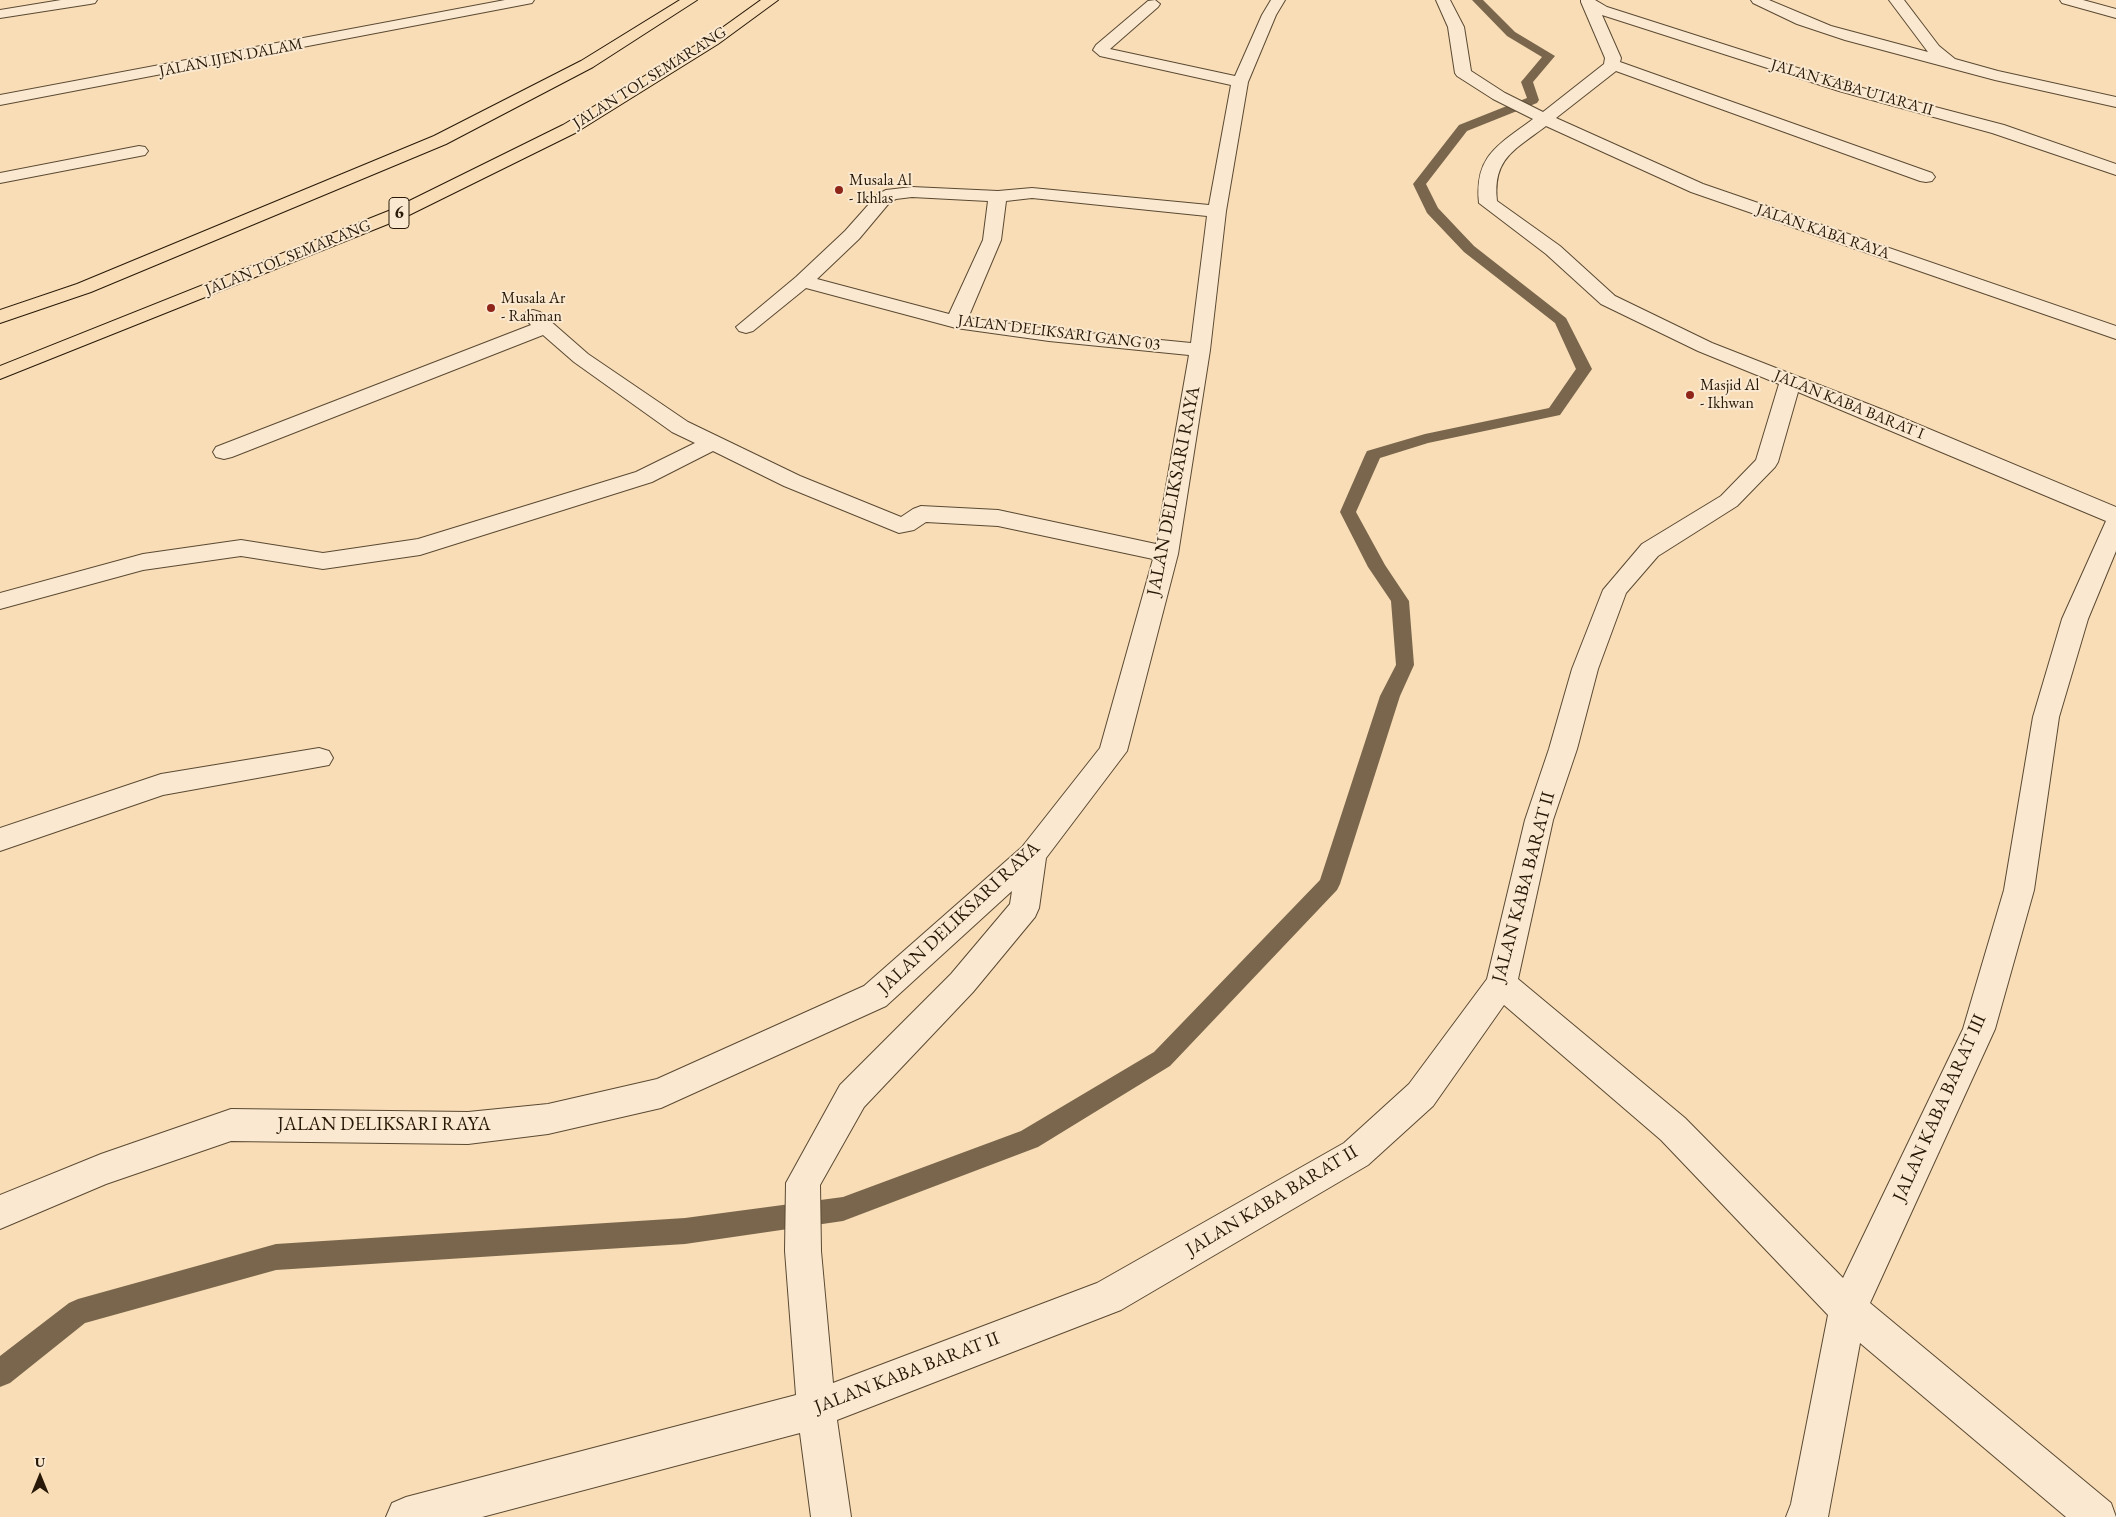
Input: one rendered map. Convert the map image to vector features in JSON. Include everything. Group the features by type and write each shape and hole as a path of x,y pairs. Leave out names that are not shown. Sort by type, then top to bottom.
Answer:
{"highway":[{"path":"0,318 93,284 440,140 588,64 690,0"},
{"name":"JALAN TOL SEMARANG","path":"0,373 397,214 569,129 713,41 771,0"}],"street":[{"path":"0,14 90,0"},
{"path":"442,0 462,14"},
{"name":"JALAN IJEN DALAM","path":"0,100 462,14 527,0"},
{"name":"JALAN DELIKSARI RAYA","path":"0,1212 101,1170 231,1125 468,1128 548,1119 661,1093 875,996 1032,855 1112,751 1166,554 1200,350 1218,211 1240,82 1269,15 1278,0"},
{"name":"JALAN KABA RAYA","path":"1443,0 1456,27 1463,73 1499,96 1541,117 1697,188 2116,333"},
{"path":"1758,0 1774,9 1854,38 1948,61 1995,76 2116,102"},
{"path":"1896,0 1934,49 1948,61"},
{"path":"2067,0 2116,14"},
{"path":"1588,1 1612,58 1612,64 1926,178"},
{"name":"JALAN KABA UTARA II","path":"1588,1 1602,10 1845,88 1998,129 2116,170"},
{"path":"1152,4 1101,50 1106,53 1240,82"},
{"name":"JALAN KABA BARAT I","path":"1612,64 1608,70 1541,117 1496,156 1486,185 1488,203 1553,250 1608,300 1705,347 2116,516"},
{"path":"0,178 139,151"},
{"path":"746,327 803,281 852,235 884,198 892,194 912,192 998,196 1032,193 1218,211"},
{"path":"956,322 992,240 998,196"},
{"name":"JALAN DELIKSARI GANG 03","path":"803,281 956,322 1048,335 1200,350"},
{"path":"224,452 539,322 581,358 680,427 792,480 900,526 906,525 916,515 921,514 998,518 1166,554"},
{"name":"JALAN KABA BARAT II","path":"406,1517 816,1409 1108,1297 1356,1154 1421,1095 1501,984 1539,820 1563,750 1584,669 1615,590 1650,550 1729,501 1767,462 1791,381"},
{"path":"0,601 143,562 241,548 323,561 420,547 644,477 712,443"},
{"name":"JALAN KABA BARAT III","path":"1806,1517 1810,1511 1848,1309 1979,1029 2019,890 2046,717 2075,619 2116,523"},
{"path":"0,840 161,785 319,758"},
{"path":"831,1517 816,1409 803,1251 803,1182 852,1096 962,983 1024,908 1032,855"},
{"path":"1501,984 1673,1129 1848,1309 2097,1517"}],"waterway":[{"path":"0,1373 78,1312 276,1257 685,1231 843,1209 1029,1139 1162,1059 1329,884 1390,696 1405,665 1400,601 1377,567 1348,512 1373,455 1425,439 1554,412 1584,369 1561,321 1469,249 1432,210 1419,184 1463,128 1533,100 1527,82 1549,56 1511,34 1477,0"}],"place":[{"name":"Musala Al - Ikhlas","path":"839,190"},
{"name":"Musala Ar - Rahman","path":"491,308"},
{"name":"Masjid Al - Ikhwan","path":"1690,395"}]}
